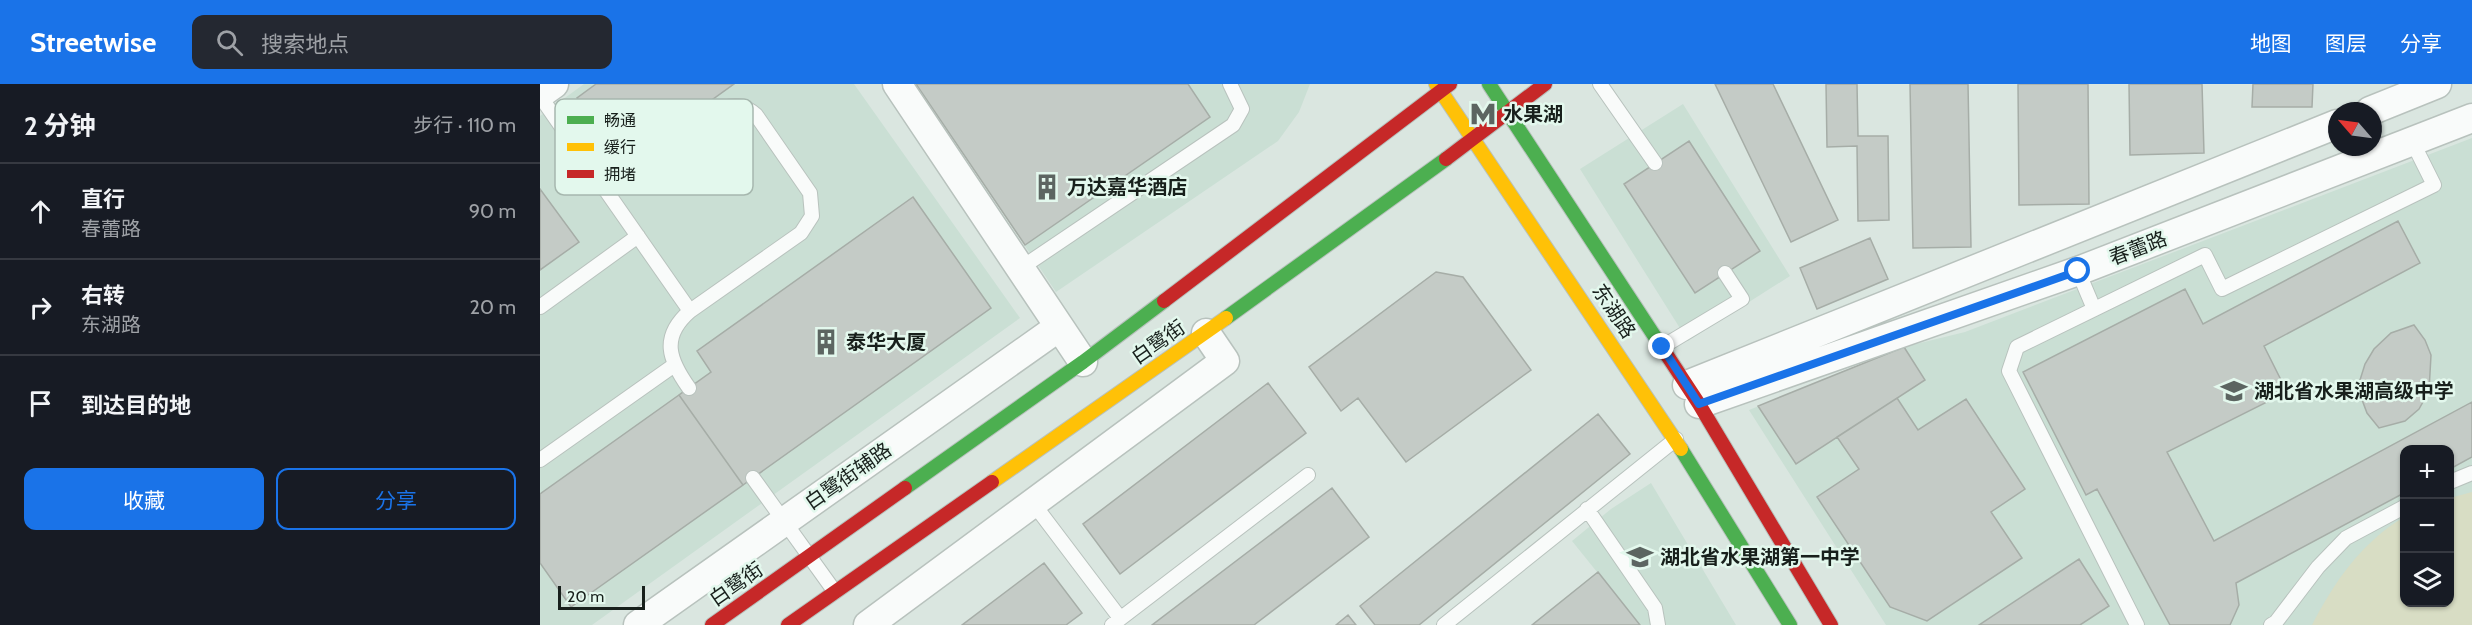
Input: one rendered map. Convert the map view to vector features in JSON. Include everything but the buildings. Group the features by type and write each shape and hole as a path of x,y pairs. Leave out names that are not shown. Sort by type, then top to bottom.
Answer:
{"main road":[{"name":"东湖路","path":"1489,84 1693,394 1831,625"},
{"name":"白鹭街","path":"788,625 1206,333 1545,84"},
{"name":"东湖路","path":"1442,86 1473,138 1676,440 1790,625"},
{"name":"白鹭街","path":"712,625 1083,362 1442,86"}],"street":[{"path":"540,95 554,84"},
{"path":"897,84 1083,362"},
{"path":"2382,106 2437,84"},
{"name":"春蕾路","path":"1693,394 2078,271 2413,143 2472,118"},
{"name":"春蕾路","path":"1693,394 2328,128"},
{"name":"白鹭街辅路","path":"638,625 1059,327"},
{"path":"868,625 1225,360 1206,333"}],"lane":[{"path":"1021,268 1233,125 1238,120 1242,109 1230,84"},
{"path":"1600,84 1655,163"},
{"path":"540,95 555,117"},
{"path":"689,388 673,366 669,346 682,318 801,233 809,224 812,200 800,175 753,113"},
{"path":"2137,625 2009,371 2017,347 2205,255 2222,289 2434,185 2413,143"},
{"path":"609,195 690,311"},
{"path":"540,306 638,236"},
{"path":"2078,271 2094,309"},
{"path":"1662,347 1742,299 1725,273"},
{"path":"540,460 673,366"},
{"path":"1444,625 1676,440"},
{"path":"2454,480 2472,473"},
{"path":"1033,503 1116,622 1308,475"},
{"path":"753,478 835,592"},
{"path":"1587,509 1655,608 1658,625"},
{"path":"2271,625 2276,622 2318,567 2346,538 2400,509"}],"shaded area":[{"path":"584,84 854,84 1020,318 592,625 540,625 540,116 555,105 555,195 753,195 753,99 563,99"},
{"path":"916,84 1310,84 1299,112 1278,141 1056,292"},
{"path":"1683,104 1790,276 1688,341 1580,169"},
{"name":"湖北省水果湖高级中学","path":"2472,138 2472,625 1886,625 1749,410 1904,347 1965,332"},
{"name":"湖北省水果湖第一中学","path":"1651,483 1736,625 1532,625 1597,572 1572,541 1611,509"},
{"path":"2472,492 2472,625 2312,625 2350,564 2375,539 2400,520 2400,607 2454,607 2454,497"}],"traffic: fast":[{"path":"1489,84 1659,343"},
{"path":"1226,318 1446,159"},
{"path":"905,488 1083,362 1164,301"},
{"path":"1681,449 1790,625"}],"traffic: slow":[{"path":"1436,84 1681,449"},
{"path":"992,482 1226,318"}],"traffic: jam":[{"path":"1164,301 1450,84"},
{"path":"1446,159 1545,84"},
{"path":"1659,343 1699,404 1831,625"},
{"path":"788,625 992,482"},
{"path":"712,625 905,488"}],"place":[{"name":"水果湖","path":"1483,114"},
{"name":"万达嘉华酒店","path":"1047,187"},
{"name":"泰华大厦","path":"826,342"},
{"name":"湖北省水果湖高级中学","path":"2234,391"},
{"name":"湖北省水果湖第一中学","path":"1640,557"}],"route":[{"path":"1662,347 1699,404 2078,271"}]}
